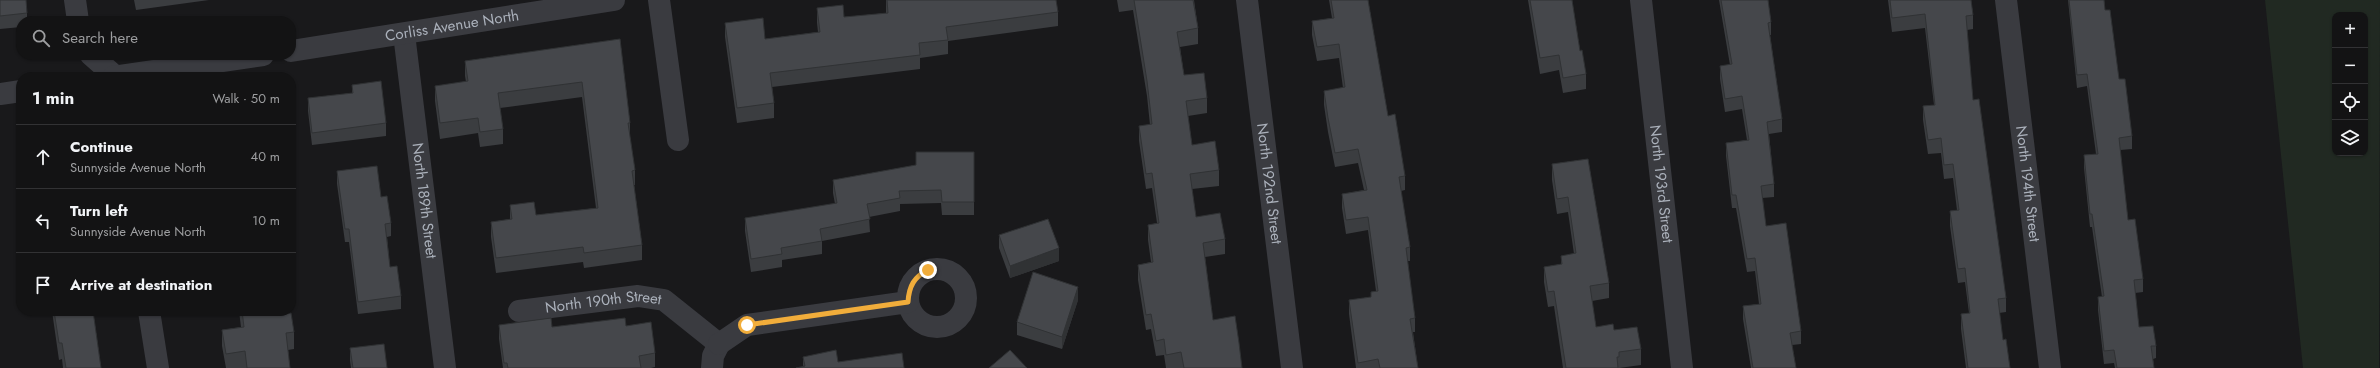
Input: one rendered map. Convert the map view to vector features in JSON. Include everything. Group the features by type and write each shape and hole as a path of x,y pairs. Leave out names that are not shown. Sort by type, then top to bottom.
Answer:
{"street":[{"path":"75,0 77,16"},
{"name":"Corliss Avenue North","path":"296,50 614,0"},
{"path":"659,0 678,140"},
{"name":"North 192nd Street","path":"1247,0 1292,368"},
{"name":"North 193rd Street","path":"1641,0 1682,368"},
{"name":"North 194th Street","path":"2006,0 2050,368"},
{"name":"North 189th Street","path":"404,34 445,368"},
{"path":"97,60 110,72"},
{"path":"149,72 230,60"},
{"path":"0,94 16,92"},
{"name":"North 190th Street","path":"519,311 638,296 664,300 719,344"},
{"path":"712,368 713,356 719,344 747,325 908,302"},
{"path":"151,316 158,368"}],"shaded area":[{"path":"2265,0 2380,0 2379,368 2303,368"}],"building":[{"path":"0,0 26,0 27,13 0,16"},
{"path":"887,0 1056,0 1058,12 946,27 948,40 919,43 920,55 770,73 774,103 737,108 725,23 763,18 765,39 820,32 817,8 843,5 844,17 888,13"},
{"path":"1134,0 1193,0 1198,28 1177,32 1184,75 1204,73 1207,98 1186,101 1192,145 1215,141 1219,170 1190,174 1196,217 1220,213 1225,239 1203,243 1213,320 1235,316 1242,368 1184,368 1181,352 1166,355 1164,339 1156,341 1151,314 1146,315 1138,265 1153,262 1148,225 1159,223 1152,173 1146,174 1139,126 1152,124 1147,81"},
{"path":"1331,0 1368,0 1388,116 1395,114 1405,176 1399,177 1410,247 1406,248 1415,318 1410,319 1418,368 1380,368 1378,359 1358,363 1349,300 1371,297 1371,292 1378,291 1368,217 1346,220 1342,194 1367,190 1358,149 1335,153 1328,118 1324,91 1345,87 1339,44 1317,47 1312,21 1334,18"},
{"path":"1530,0 1572,0 1580,51 1582,50 1586,74 1563,78 1559,55 1540,58"},
{"path":"1721,0 1768,0 1771,22 1768,23 1782,119 1767,122 1774,184 1761,186 1766,226 1786,223 1801,331 1790,333 1796,368 1753,368 1743,306 1761,304 1755,258 1747,259 1736,195 1732,195 1726,143 1749,140 1742,96 1725,99 1720,66 1732,64"},
{"path":"1890,0 1971,0 1973,15 1966,16 1973,100 1979,99 2006,298 1998,299 2003,340 2006,339 2010,368 1968,368 1961,314 1970,313 1965,268 1958,269 1950,211 1959,210 1953,164 1944,165 1941,138 1928,140 1923,106 1935,105 1925,14 1892,18"},
{"path":"2069,0 2104,0 2105,10 2110,10 2119,79 2125,79 2132,136 2119,138 2128,220 2135,219 2143,279 2134,280 2139,327 2153,326 2156,346 2151,346 2154,368 2117,368 2114,350 2104,351 2098,297 2104,296 2092,214 2090,214 2084,155 2098,154 2087,74 2077,75"},
{"path":"620,39 630,123 628,123 635,170 632,171 642,245 584,253 583,247 496,258 491,222 512,219 510,205 534,202 536,215 598,208 582,82 498,93 503,129 480,132 478,118 440,123 435,86 468,81 465,61"},
{"path":"381,81 386,123 312,133 308,98 353,93 352,85"},
{"path":"916,152 974,152 974,202 942,202 941,190 899,191 900,198 867,204 870,219 820,229 822,241 781,248 782,254 751,259 745,218 837,203 833,180 916,165"},
{"path":"1588,159 1609,283 1590,286 1596,327 1613,324 1614,330 1637,327 1641,349 1619,352 1619,357 1617,357 1618,368 1566,368 1554,291 1548,292 1544,267 1562,264 1561,256 1576,253 1568,197 1557,199 1552,164"},
{"path":"377,166 381,197 387,196 391,223 385,224 390,267 397,266 401,296 358,302 349,229 345,229 337,171"},
{"path":"1048,219 1059,248 1010,266 999,235"},
{"path":"1033,272 1078,287 1062,337 1017,322"},
{"path":"55,316 94,316 101,368 66,368 62,343 59,343"},
{"path":"243,316 291,316 294,332 286,333 290,368 247,368 245,351 226,354 222,330 244,327"},
{"path":"551,318 552,327 625,318 626,326 651,322 655,353 639,356 641,368 508,368 507,363 504,363 499,325"},
{"path":"384,344 387,368 353,368 350,348"},
{"path":"836,350 838,362 902,353 904,368 796,368 805,366 803,357"},
{"path":"1010,350 1027,368 989,368"}],"route":[{"path":"747,325 908,302 908,292 912,282 919,275 928,270"}]}
